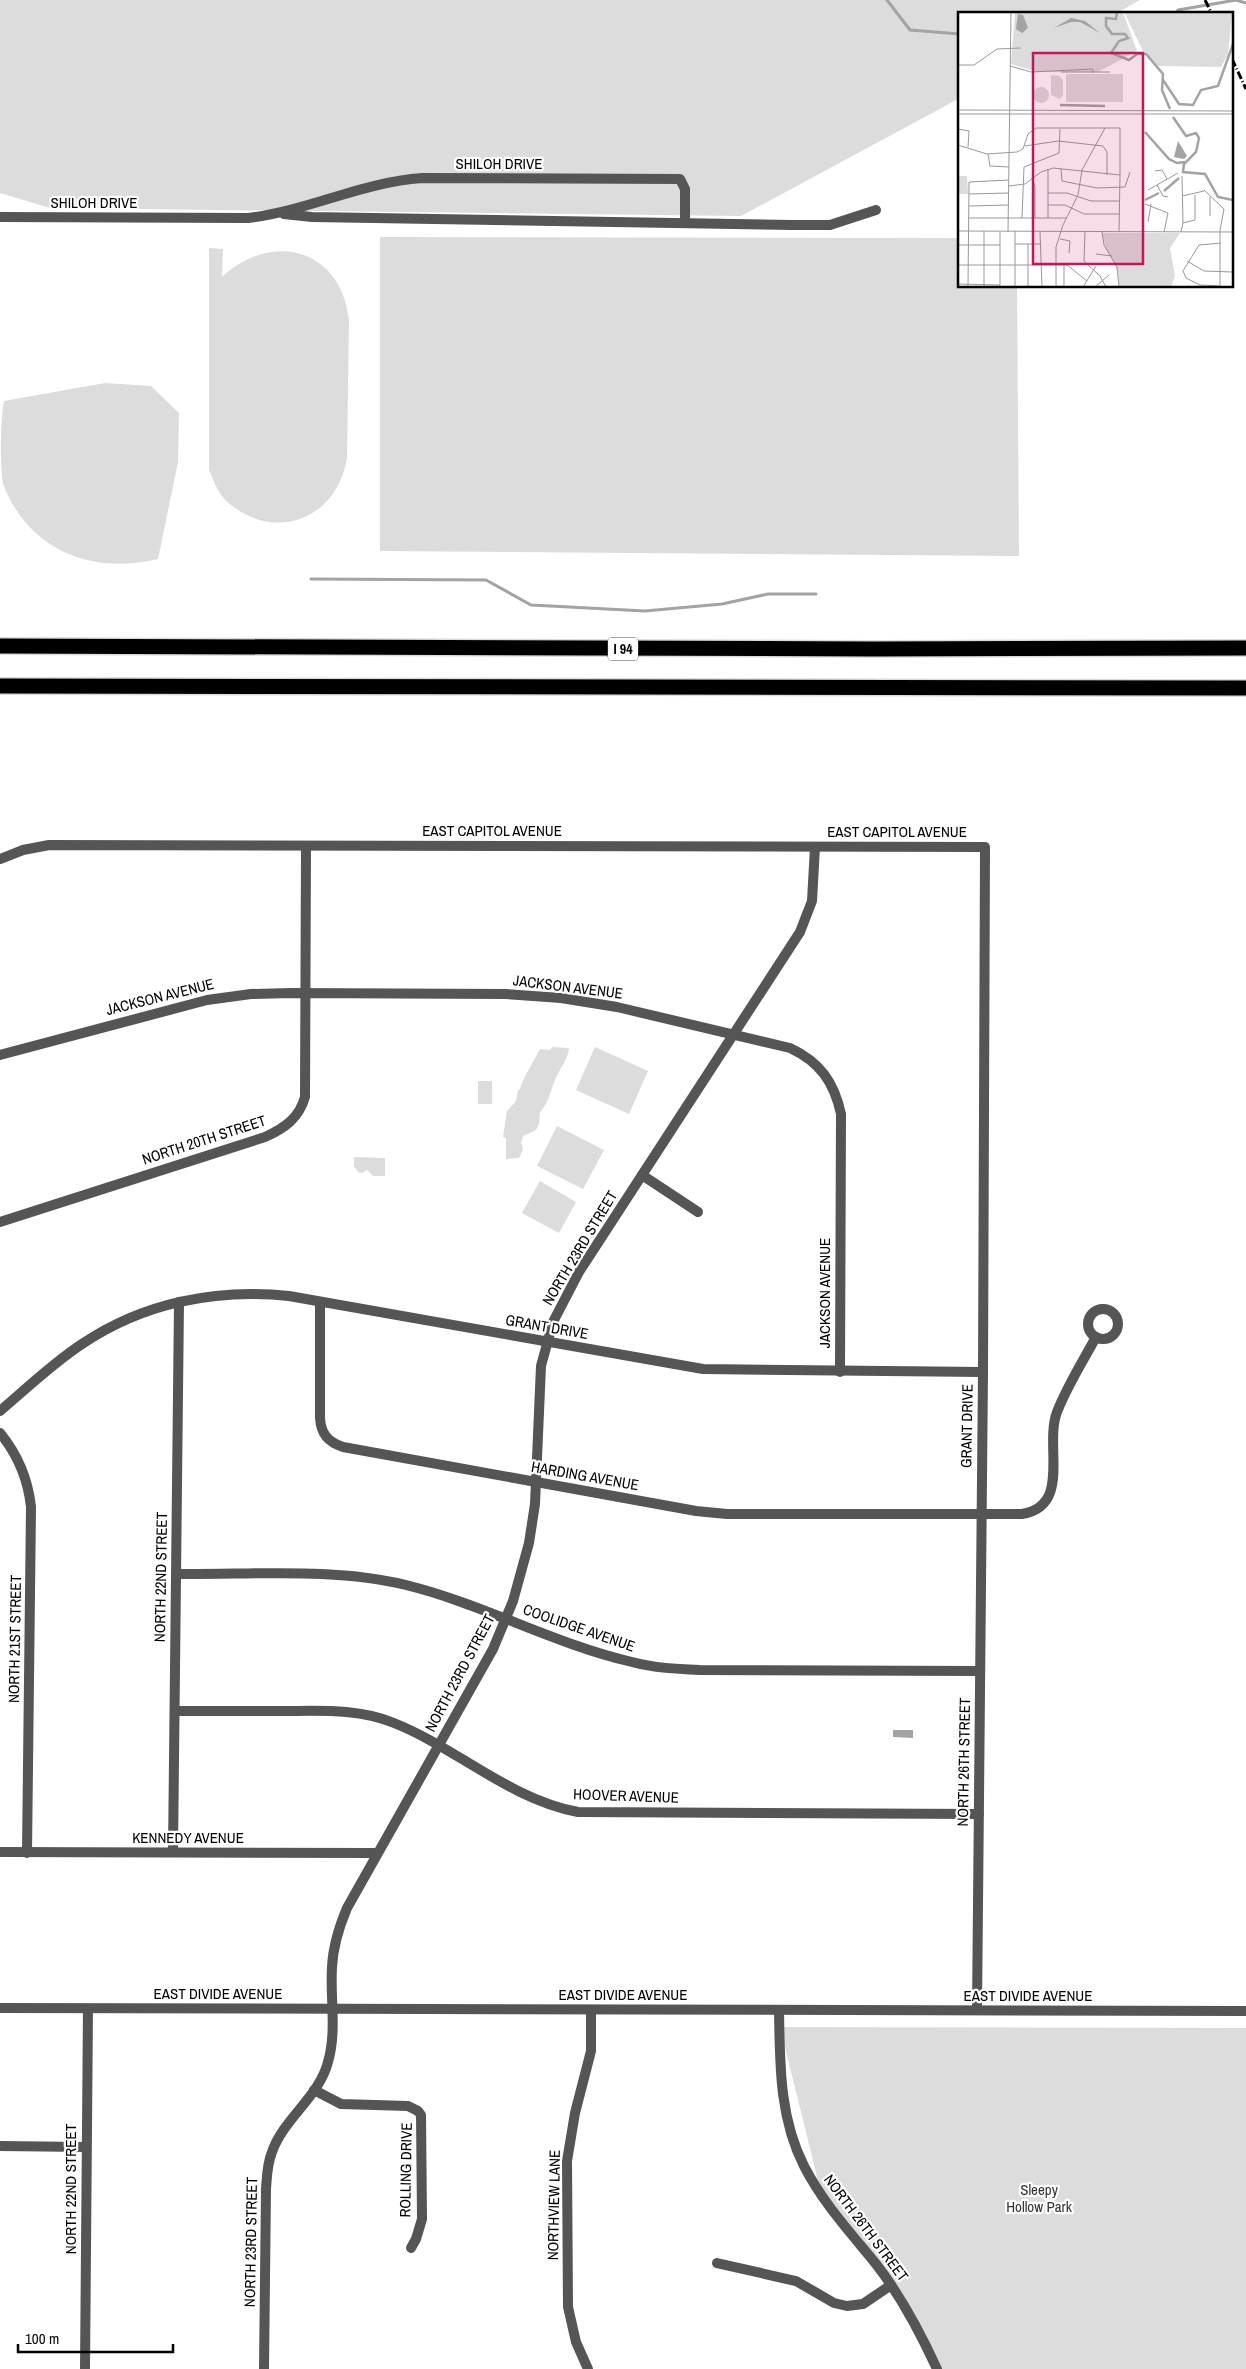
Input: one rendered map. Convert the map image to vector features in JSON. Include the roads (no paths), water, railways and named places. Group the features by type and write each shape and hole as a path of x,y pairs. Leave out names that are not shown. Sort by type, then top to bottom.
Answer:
{"highway":[{"name":"I 94","path":"0,646 874,650 1246,648"},
{"path":"0,686 1246,688"}],"street":[{"name":"SHILOH DRIVE","path":"0,217 238,218 278,213 407,179 680,180 685,189 685,223"},
{"name":"SHILOH DRIVE","path":"278,213 312,217 830,225 876,210"},
{"name":"EAST CAPITOL AVENUE","path":"0,859 22,850 48,846 985,847 983,1372"},
{"name":"NORTH 20TH STREET","path":"0,1222 265,1137 285,1127 298,1114 305,1096 306,846"},
{"name":"NORTH 23RD STREET","path":"264,2369 267,2169 272,2151 280,2135 314,2090 324,2073 330,2053 332,1966 338,1930 355,1890 493,1649 506,1619 529,1543 537,1482 539,1389 547,1342 568,1290 805,922 814,890 815,847"},
{"name":"JACKSON AVENUE","path":"0,1055 206,1000 251,994 305,993 505,994 551,997 616,1007 790,1048 811,1060 827,1077 838,1101 841,1114 840,1372"},
{"path":"642,1175 698,1212"},
{"name":"GRANT DRIVE","path":"0,1411 55,1364 89,1340 127,1320 179,1302 210,1296 243,1293 274,1294 703,1369 840,1372 983,1372 981,1515"},
{"name":"NORTH 22ND STREET","path":"174,1852 179,1302"},
{"name":"HARDING AVENUE","path":"320,1302 320,1418 322,1431 330,1441 343,1447 718,1513 981,1515 1029,1513 1044,1506 1049,1499 1053,1482 1053,1428 1056,1414 1096,1337"},
{"name":"NORTH 21ST STREET","path":"0,1434 13,1451 23,1470 31,1507 27,1852"},
{"name":"NORTH 26TH STREET","path":"976,2010 981,1515"},
{"name":"COOLIDGE AVENUE","path":"176,1574 322,1575 364,1578 426,1590 612,1657 655,1667 709,1670 980,1671"},
{"name":"HOOVER AVENUE","path":"174,1711 334,1711 358,1713 394,1723 518,1790 559,1807 578,1812 978,1814"},
{"name":"KENNEDY AVENUE","path":"0,1852 376,1853"},
{"name":"EAST DIVIDE AVENUE","path":"0,2008 1246,2011"},
{"name":"NORTH 22ND STREET","path":"85,2369 88,2009"},
{"name":"NORTHVIEW LANE","path":"588,2369 576,2342 568,2307 567,2161 575,2113 591,2051 591,2010"},
{"name":"NORTH 26TH STREET","path":"779,2010 778,2039 783,2098 803,2165 831,2210 891,2285 917,2328 937,2369"},
{"name":"ROLLING DRIVE","path":"314,2090 341,2104 408,2106 418,2110 421,2115 422,2219 411,2248"},
{"path":"0,2146 86,2147"},
{"path":"717,2263 796,2281 834,2303 847,2306 863,2304 891,2285"}],"waterway":[{"path":"887,0 910,30 958,34"},
{"path":"1236,0 1246,3"},
{"path":"1177,12 1178,10 1236,0"},
{"path":"311,579 486,580 531,605 645,611 722,604 768,594 816,594"}],"railway":[{"path":"1205,0 1211,12"},
{"path":"1234,63 1246,89"}],"park label":[{"name":"Sleepy Hollow Park","path":"1039,2198"}]}
